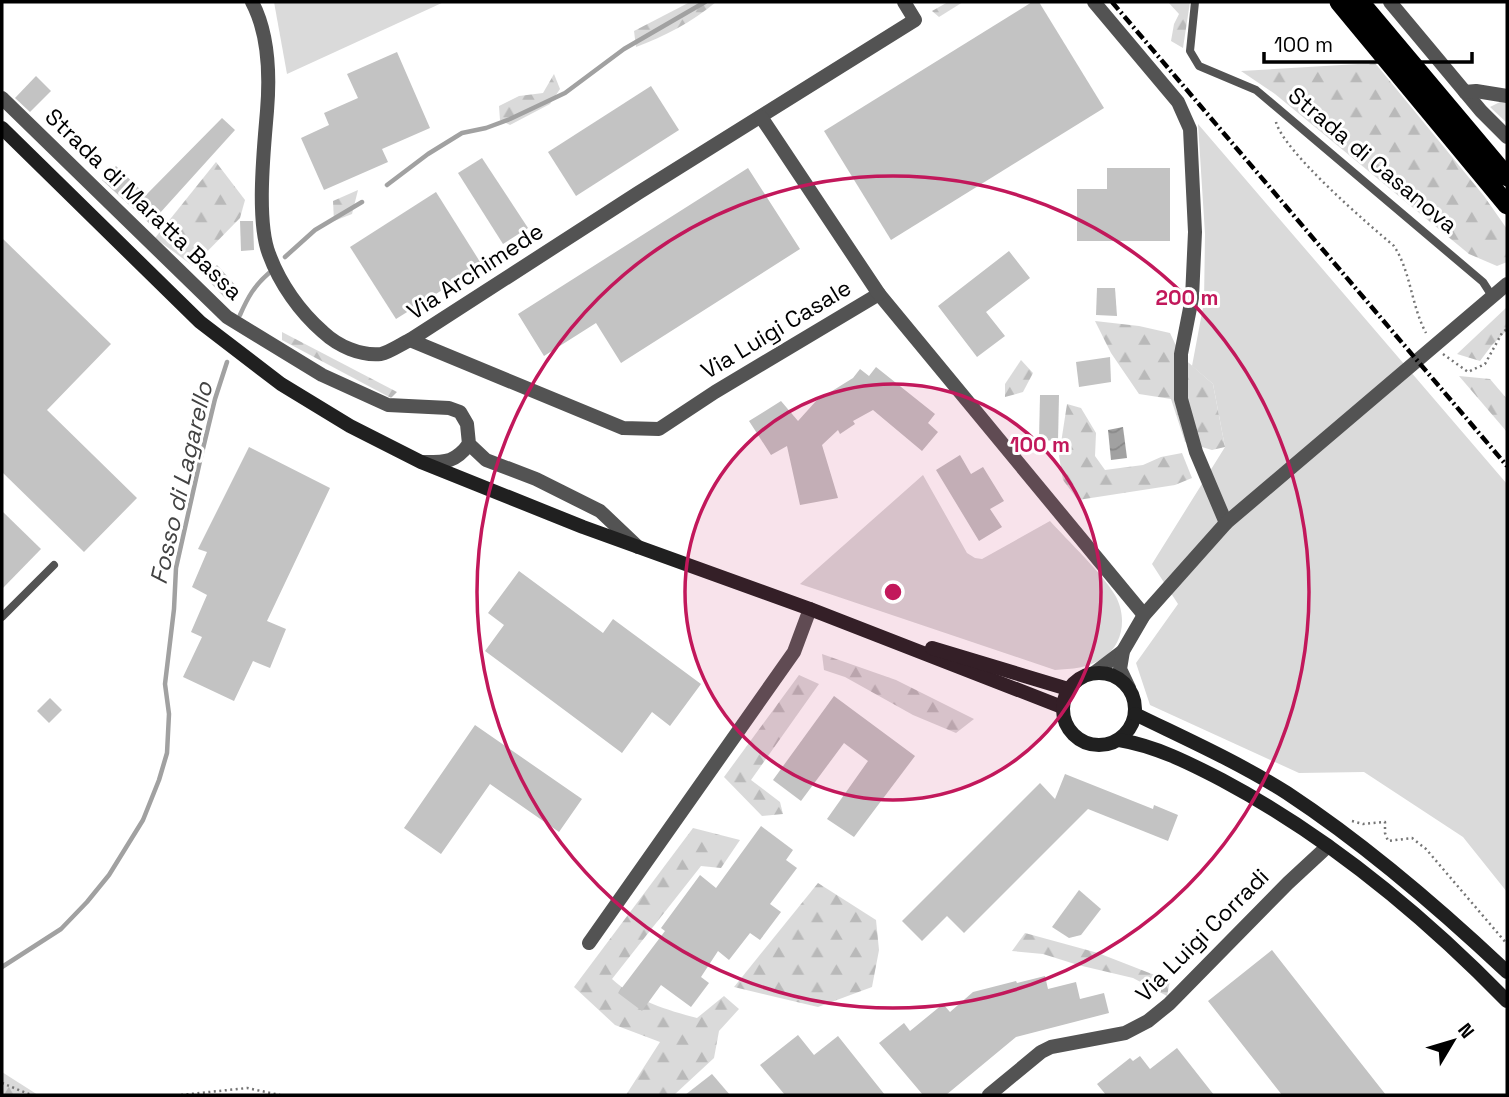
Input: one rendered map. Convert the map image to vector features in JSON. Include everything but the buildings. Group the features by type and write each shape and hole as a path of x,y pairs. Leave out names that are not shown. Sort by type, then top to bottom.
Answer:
{"highway":[{"path":"1339,2 1507,205"},
{"path":"1360,2 1507,177"}],"main road":[{"name":"Strada di Maratta Bassa","path":"2,128 200,322 293,391 350,426 421,461 639,548 810,609 1062,707"},
{"name":"Strada di Maratta Bassa","path":"825,616 1068,688"},
{"path":"1094,673 1114,676 1129,688 1135,705 1135,714 1126,733 1119,740 1097,746 1075,737 1063,718 1062,707 1068,688 1084,675 1094,673"},
{"path":"1135,714 1213,751 1285,792 1337,827 1419,893 1507,972"},
{"path":"1119,740 1147,744 1272,807 1374,880 1457,949 1507,1001"}],"street":[{"path":"252,2 257,10 265,46 269,81 263,168 264,224 268,253 300,309 329,338 358,353 383,354 410,340"},
{"name":"Via Archimede","path":"410,340 915,20 904,2"},
{"path":"1094,2 1178,102 1190,129 1195,202 1194,245 1192,298 1181,354 1181,399 1196,452 1226,523"},
{"path":"1390,2 1465,92 1507,137"},
{"path":"1465,92 1507,96"},
{"name":"Strada di Maratta Bassa","path":"2,98 227,317 322,375 388,405 449,408 460,412 467,424 469,444 486,460 536,479 600,511 639,548"},
{"path":"761,117 878,294"},
{"path":"1129,688 1120,669 1123,651 1144,615 1226,523 1507,284"},
{"name":"Via Luigi Casale","path":"623,428 659,429 715,392 878,294 1144,615"},
{"name":"Via Archimede","path":"410,340 623,428"},
{"path":"421,461 445,462 460,457 469,444"},
{"path":"589,943 794,652 810,609"},
{"path":"1094,673 1123,651"},
{"name":"Via Luigi Corradi","path":"989,1095 1041,1052 1051,1047 1125,1033 1147,1021 1169,1004 1328,846"}],"lane":[{"name":"Strada di Casanova","path":"1195,2 1190,51 1199,66 1256,90 1483,282 1492,296"},
{"path":"2,617 54,565"}],"path":[{"path":"1278,109 1275,120 1279,133 1336,193 1394,246 1403,260 1418,317 1427,337"},
{"path":"1436,347 1468,372 1485,364 1502,333 1507,329"},
{"path":"1345,820 1363,824 1385,822 1388,841 1412,838 1426,849 1507,944"},
{"path":"2,1083 31,1095"},
{"path":"181,1095 247,1088 280,1095"}],"green space":[{"path":"274,2 444,2 287,74"},
{"path":"690,2 716,2 678,28 636,47 634,31"},
{"path":"948,2 963,2 939,17 932,11"},
{"path":"1168,2 1190,2 1183,48 1171,41 1179,14"},
{"path":"1375,63 1484,196 1507,229 1507,262 1497,266 1469,254 1275,94 1241,71"},
{"path":"554,74 560,89 550,104 510,125 500,120 499,106 519,96 543,93"},
{"path":"1500,102 1507,103 1507,123 1490,107"},
{"path":"1198,124 1507,484 1507,892 1463,837 1364,772 1299,773 1150,705 1136,663 1178,604 1152,564 1225,447 1213,384 1192,366 1204,302 1205,234"},
{"path":"216,162 245,200 240,218 193,266 155,238"},
{"path":"358,190 352,214 334,221 333,201"},
{"path":"1507,307 1507,330 1480,361 1457,354"},
{"path":"1095,321 1170,333 1181,356 1213,384 1225,447 1212,450 1185,442 1171,399 1139,394 1111,353"},
{"path":"282,332 397,392 391,398 282,340"},
{"path":"1021,360 1033,373 1023,392 1005,397 1005,384"},
{"path":"1459,376 1490,379 1507,399 1507,432"},
{"path":"1067,404 1081,408 1096,433 1095,456 1105,470 1143,465 1161,457 1182,453 1192,478 1175,485 1078,500 1063,480 1059,456"},
{"path":"923,475 967,553 975,558 982,559 1050,521 1102,577 1119,603 1121,629 1110,652 1086,666 1055,670 800,584"},
{"path":"822,654 896,680 974,719 956,733 913,715 845,677 824,670"},
{"path":"799,675 819,684 751,780 780,802 783,814 762,816 724,777"},
{"path":"693,828 740,840 721,868 701,866 612,979 642,999 697,1018 724,996 739,1009 719,1031 714,1058 674,1095 626,1095 660,1042 615,1025 574,987"},
{"path":"818,883 876,920 879,950 872,987 818,1007 734,987"},
{"path":"1025,933 1098,953 1170,981 1167,996 1133,978 1043,954 1012,951"},
{"path":"2,1072 38,1095 2,1095"}],"water":[{"path":"1123,427 1127,458 1111,460 1108,430"}],"waterway":[{"name":"Fosso di Lagarello","path":"387,185 428,154 462,133 510,119 565,93 624,49 705,2"},
{"path":"285,257 315,230 362,202"},
{"path":"240,315 252,292 269,273"},
{"name":"Fosso di Lagarello","path":"2,967 61,929 87,902 109,875 143,820 159,780 167,753 169,714 165,684 176,568 215,399 227,362"}],"railway":[{"path":"1112,2 1507,466"}]}
